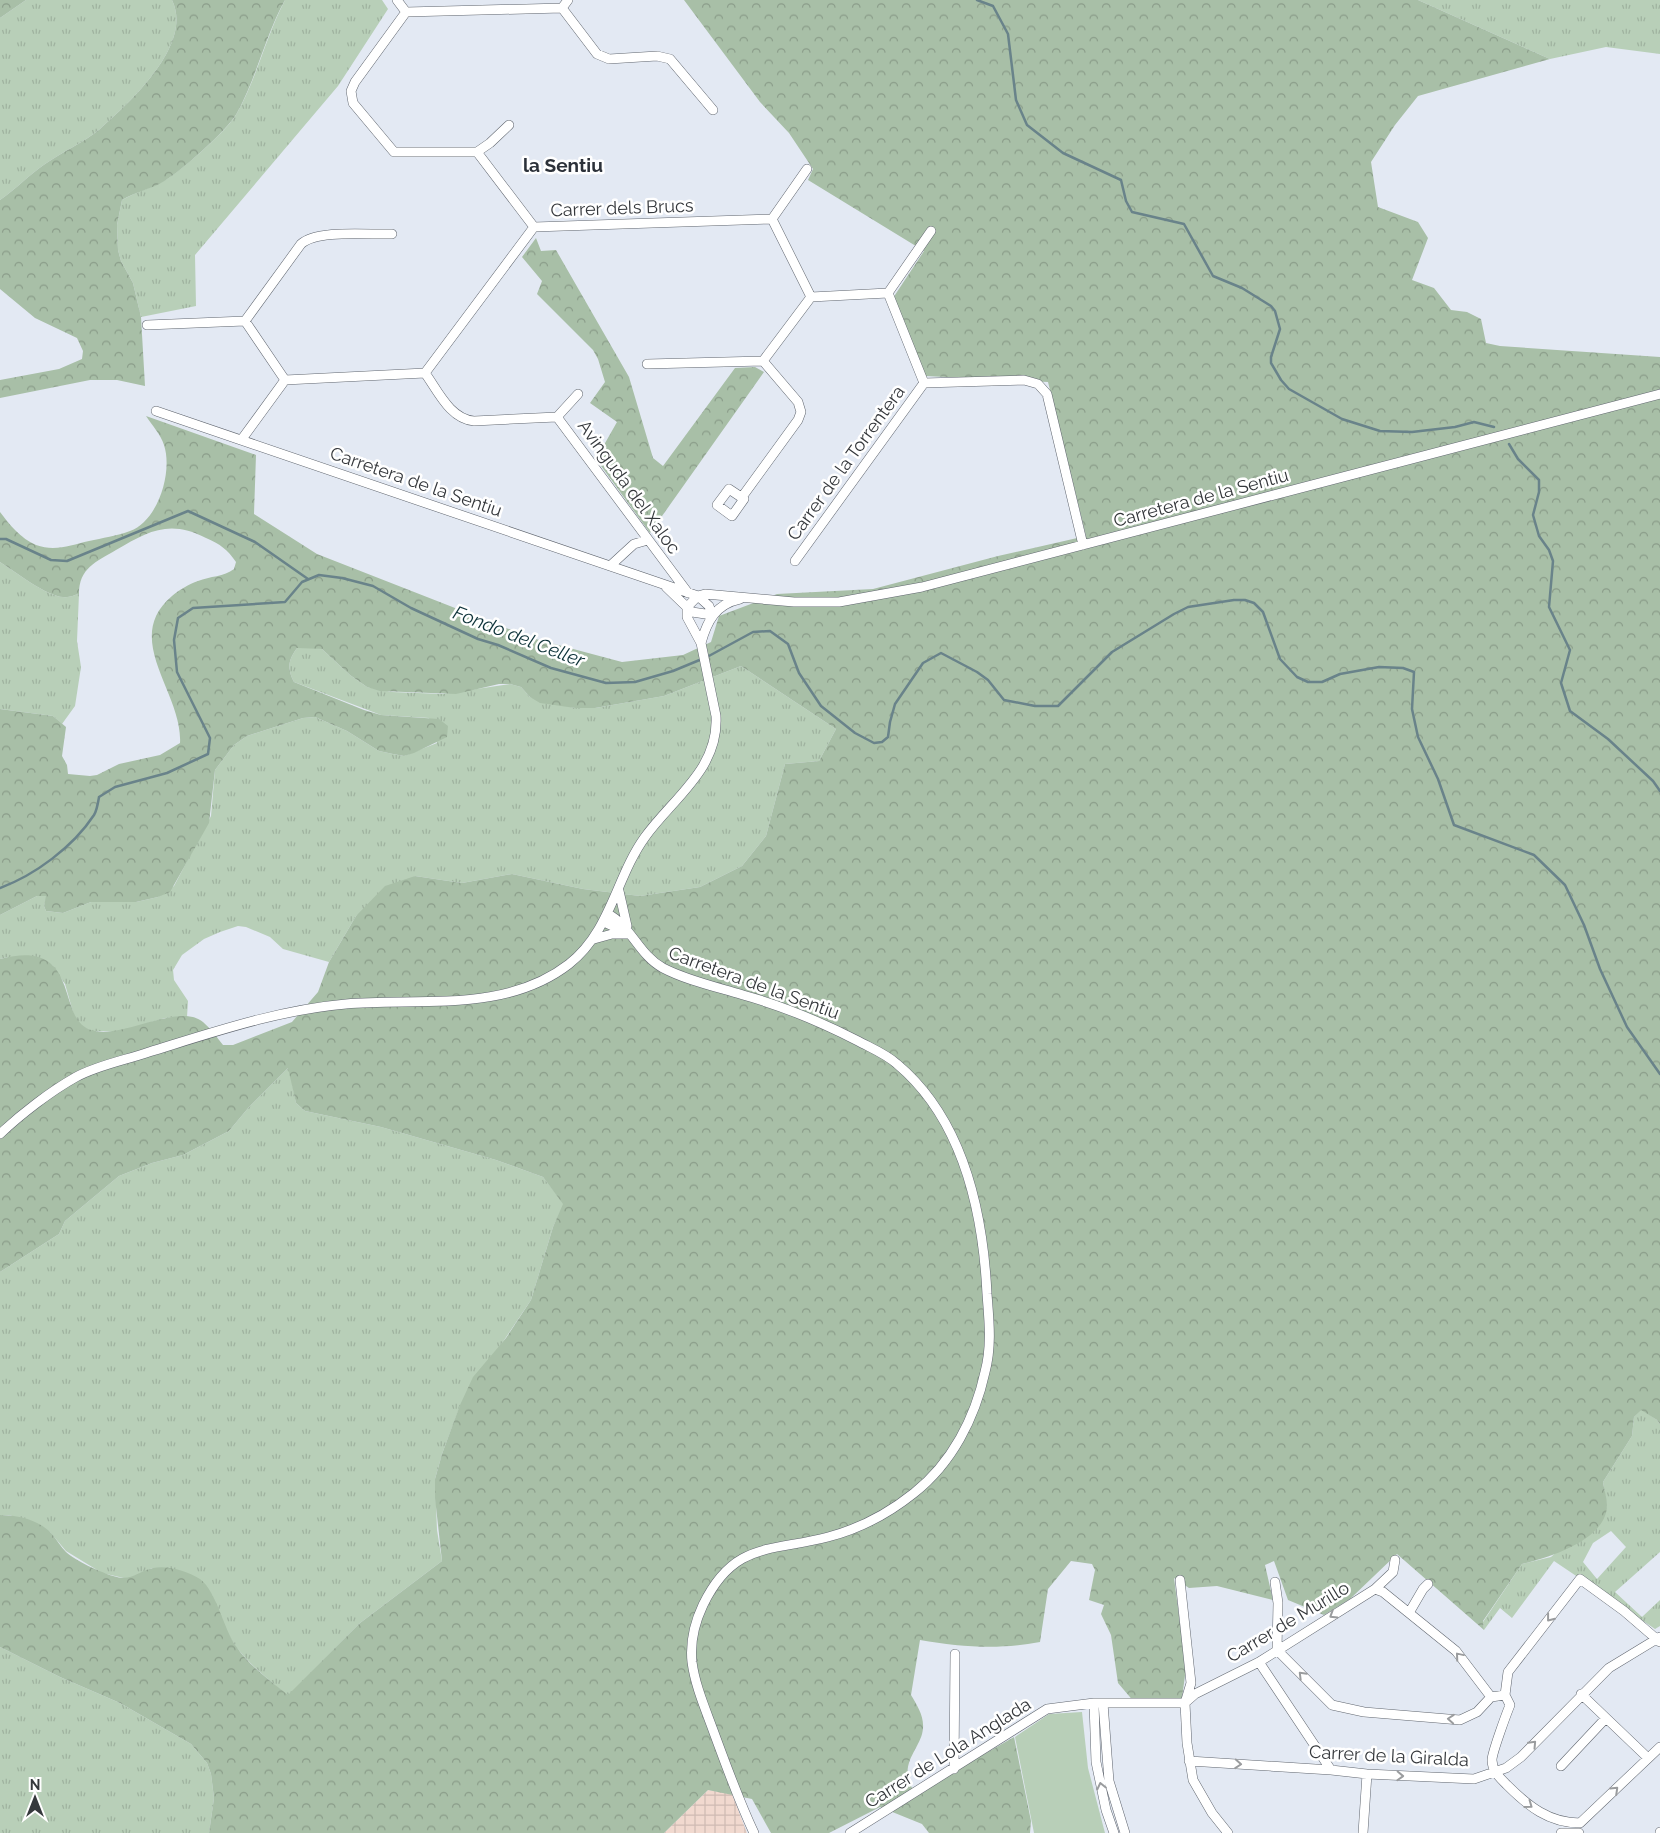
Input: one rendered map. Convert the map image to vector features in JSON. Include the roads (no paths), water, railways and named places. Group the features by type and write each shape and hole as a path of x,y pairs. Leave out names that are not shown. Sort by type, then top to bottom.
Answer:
{"street":[{"path":"397,0 406,12"},
{"path":"562,8 568,0"},
{"path":"406,12 562,8"},
{"path":"562,8 597,54 608,59 657,56 670,59 713,110"},
{"path":"406,12 355,82 351,95 353,103 394,152 477,152 510,125"},
{"path":"477,152 534,227"},
{"path":"807,169 772,219 811,297"},
{"name":"Carrer dels Brucs","path":"425,374 534,227 772,219"},
{"path":"888,293 931,230"},
{"path":"245,321 301,244 308,238 320,235 392,234"},
{"path":"811,297 888,293"},
{"path":"888,293 924,383 1024,380 1038,384 1047,394 1083,545"},
{"path":"763,361 811,297"},
{"path":"245,321 285,380"},
{"path":"147,325 245,321"},
{"path":"647,364 763,361"},
{"path":"742,497 798,420 801,412 798,402 763,361"},
{"path":"285,380 425,374"},
{"name":"Avinguda del Xaloc","path":"425,374 452,411 461,419 474,421 557,417 688,593"},
{"path":"242,439 285,380"},
{"name":"Carrer de la Torrentera","path":"795,561 924,383"},
{"path":"557,417 578,394"},
{"name":"Carretera de la Sentiu","path":"700,595 794,602 839,602 922,588 1660,394"},
{"name":"Carretera de la Sentiu","path":"156,411 664,585"},
{"path":"634,544 636,524"},
{"path":"610,566 634,544 648,540"},
{"name":"Avinguda del Xaloc","path":"678,579 700,595"},
{"path":"664,585 700,595 709,606 712,615"},
{"path":"664,585 687,607 699,615 712,615"},
{"path":"0,1134 66,1083 87,1072 216,1032 290,1011 348,1004 499,996 553,974 570,964 594,939 646,836 686,791 712,750 717,727 716,716 702,646 687,617 687,607 700,595"},
{"path":"702,646 705,626 712,615 727,603 745,598"},
{"name":"Carretera de la Sentiu","path":"619,890 629,934"},
{"name":"Carretera de la Sentiu","path":"606,918 620,921 651,960 660,967 682,977 763,1000 825,1024 897,1064 929,1096 954,1141 969,1179 985,1248 990,1330 986,1369 967,1428 939,1467 916,1492 892,1509 851,1530 824,1538 777,1546 755,1552 738,1561 717,1580 702,1607 693,1636 692,1659 696,1684 728,1771 754,1833"},
{"path":"594,939 612,934 629,934"},
{"name":"Carrer de Murillo","path":"1185,1703 1195,1694 1259,1662 1375,1589 1394,1572 1395,1560"},
{"path":"1580,1830 1528,1806 1494,1771 1492,1758 1510,1705 1505,1695 1508,1672 1580,1579 1659,1639"},
{"path":"1180,1580 1191,1684 1185,1703 1193,1780 1212,1813 1228,1833"},
{"path":"1275,1582 1278,1603 1277,1650 1332,1705 1364,1712 1460,1720 1477,1712 1491,1697 1505,1695"},
{"path":"1409,1613 1428,1584"},
{"path":"1375,1589 1383,1592 1456,1651 1491,1697"},
{"name":"Carrer de la Giralda","path":"1190,1760 1367,1774 1474,1779 1506,1768 1521,1757 1581,1694 1609,1668 1659,1639"},
{"path":"954,1769 955,1654"},
{"path":"1259,1662 1331,1770"},
{"path":"1581,1694 1648,1758"},
{"path":"1094,1703 1096,1762 1106,1810 1114,1833"},
{"name":"Carrer de Lola Anglada","path":"850,1833 1047,1709 1094,1703 1185,1703"},
{"path":"1104,1703 1109,1781 1125,1833"},
{"path":"1561,1766 1606,1718"},
{"path":"1561,1833 1580,1830 1660,1747"},
{"path":"1363,1833 1367,1774"}],"waterway":[{"path":"977,0 993,6 1008,34 1016,100 1027,125 1063,153 1121,180 1126,201 1132,212 1184,224 1213,276 1242,288 1271,306 1275,311 1280,329 1271,357 1271,363 1289,389 1342,419 1380,431 1412,432 1455,427 1474,422 1494,427"},
{"path":"1509,444 1518,459 1539,480 1539,492 1533,515 1539,536 1549,550 1553,561 1549,607 1570,650 1561,683 1570,711 1608,739 1653,781 1660,791"},
{"name":"Fondo del Celler","path":"0,539 6,539 51,560 67,561 188,511 255,542 308,579"},
{"path":"0,888 40,868 64,849 94,815 99,797 115,787 167,773 208,754 210,738 177,672 174,640 178,618 193,608 285,602 302,582 319,575 342,578 373,586 411,608 478,639 498,645 551,668 606,683 635,682 673,671 702,659"},
{"path":"707,657 753,632 770,631 788,644 799,673 821,706 855,733 874,743 882,742 888,737 895,704 923,663 941,653 988,680 1004,700 1035,706 1058,706 1112,652 1174,614 1188,607 1234,600 1245,600 1254,603 1263,612 1280,659 1297,677 1308,682 1322,682 1340,674 1379,667 1403,668 1414,672 1412,709 1418,737 1438,779 1454,825 1534,855 1565,885 1584,925 1600,969 1627,1027 1660,1074"}],"district":[{"name":"la Sentiu","path":"563,165"}]}
